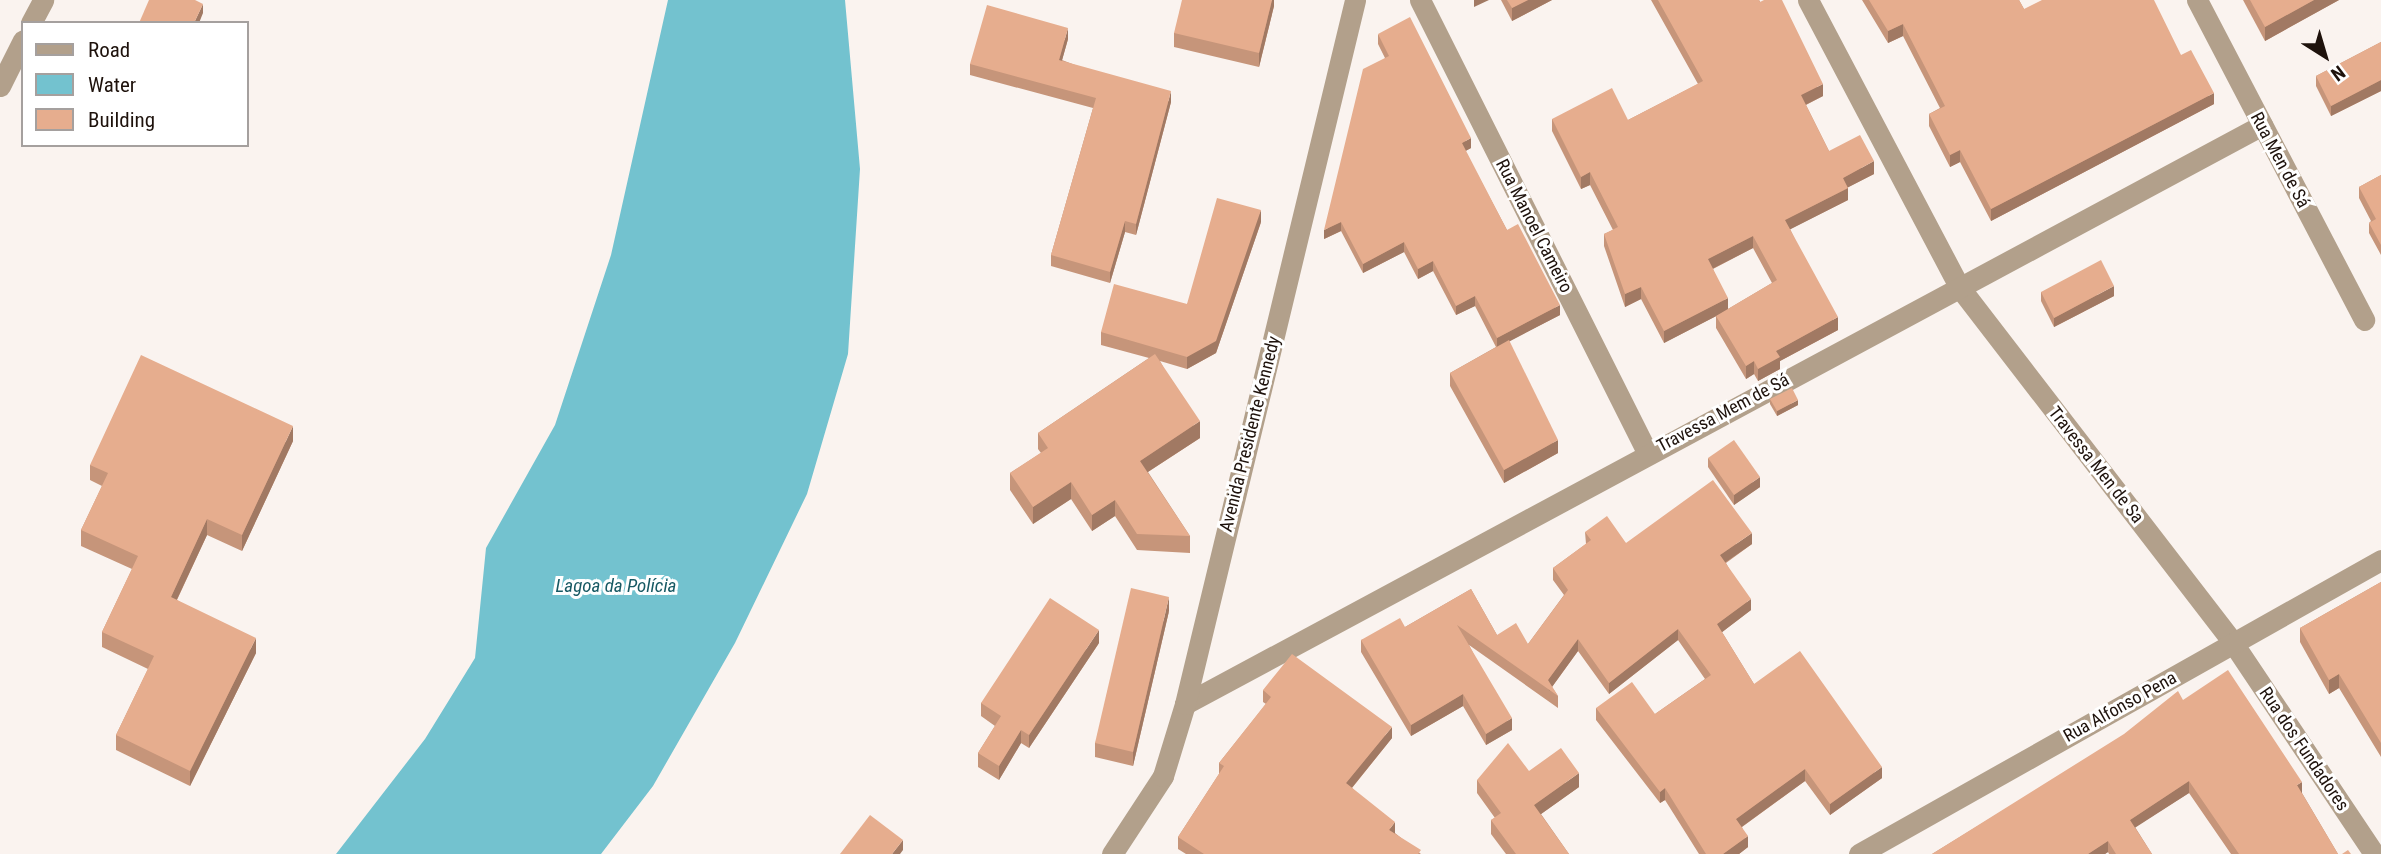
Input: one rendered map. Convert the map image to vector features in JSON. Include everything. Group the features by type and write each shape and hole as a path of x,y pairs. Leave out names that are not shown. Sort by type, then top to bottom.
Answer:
{"street":[{"path":"32,21 43,0"},
{"name":"Avenida Presidente Kennedy","path":"1112,854 1163,776 1185,704 1355,0"},
{"name":"Rua Manoel Cameiro","path":"1420,0 1647,452"},
{"name":"Travessa Men de Sa","path":"1808,0 1960,288 2233,643"},
{"name":"Rua Men de Sá","path":"2197,0 2364,320"},
{"path":"0,86 21,44"},
{"name":"Travessa Mem de Sá","path":"1185,704 1647,452 1960,288 2262,125"},
{"name":"Rua Alfonso Pena","path":"1859,854 2381,560"},
{"name":"Rua dos Fundadores","path":"2233,643 2374,854"}],"water":[{"name":"Lagoa da Polícia","path":"668,0 845,0 860,169 848,354 807,494 735,643 653,786 601,854 336,854 425,739 475,658 486,548 555,425 611,255"}],"building":[{"path":"149,0 195,0 203,4 195,21 140,21"},
{"path":"1182,0 1272,0 1259,53 1174,33"},
{"path":"1507,0 1528,0 1512,8"},
{"path":"1658,0 1782,0 1823,84 1801,95 1829,151 1860,135 1874,161 1843,178 1848,188 1785,220 1838,317 1776,351 1780,357 1758,369 1754,361 1746,366 1716,316 1777,280 1753,236 1708,259 1728,298 1664,331 1641,287 1625,294 1604,234 1618,227 1590,172 1581,177 1552,119 1612,88 1628,120 1703,81"},
{"path":"1869,0 2019,0 2024,9 2042,0 2154,0 2181,55 2191,50 2214,93 1991,209 1960,150 1950,155 1929,114 1945,106 1903,24 1888,31"},
{"path":"2250,0 2314,0 2265,27"},
{"path":"987,5 1068,28 1059,60 1171,91 1136,224 1125,221 1110,272 1051,255 1096,98 970,64"},
{"path":"1410,17 1471,138 1462,143 1507,230 1518,224 1560,305 1497,338 1475,296 1456,306 1433,261 1418,269 1404,242 1363,264 1341,222 1324,230 1363,69 1389,56 1378,34"},
{"path":"2381,42 2381,80 2331,106 2316,76"},
{"path":"2381,175 2381,245 2369,223 2376,219 2359,187"},
{"path":"1217,198 1261,210 1216,341 1187,357 1101,332 1114,284 1187,304"},
{"path":"2101,260 2114,286 2054,318 2041,292"},
{"path":"1509,340 1558,440 1504,470 1450,373"},
{"path":"1155,354 1200,421 1140,461 1190,536 1137,534 1115,500 1092,515 1071,482 1033,507 1010,473 1048,448 1038,433"},
{"path":"141,355 293,426 242,535 207,519 171,597 256,638 190,771 116,735 154,656 102,632 138,556 81,530 108,473 90,465"},
{"path":"1792,388 1798,400 1777,411 1770,399"},
{"path":"1734,440 1760,477 1734,495 1708,458"},
{"path":"1713,480 1752,533 1720,555 1751,599 1717,624 1754,684 1800,651 1882,767 1830,804 1805,769 1736,819 1748,836 1723,854 1706,854 1665,788 1660,792 1596,708 1632,682 1655,714 1711,675 1678,629 1609,683 1578,639 1548,680 1558,696 1457,625 1512,718 1486,734 1463,694 1411,725 1361,640 1400,618 1405,627 1471,589 1497,635 1516,623 1528,644 1568,590 1553,568 1591,540 1585,532 1607,516 1626,543"},
{"path":"2381,582 2381,743 2339,674 2329,680 2300,628"},
{"path":"1131,588 1169,597 1133,752 1095,743"},
{"path":"1050,598 1099,630 1029,735 1021,730 999,766 978,753 1001,716 981,703"},
{"path":"1292,654 1392,727 1346,783 1395,822 1389,830 1421,850 1418,854 1204,854 1178,837 1224,766 1219,763 1271,697 1263,690"},
{"path":"2228,670 2302,782 2297,785 2338,854 2239,854 2189,781 2130,820 2152,854 2116,854 2108,841 2088,854 1932,854 2124,734 2178,691 2183,700"},
{"path":"1508,743 1529,771 1561,748 1579,773 1534,805 1569,854 1516,854 1491,820 1501,813 1477,780"},
{"path":"870,815 903,840 892,854 840,854"}]}
